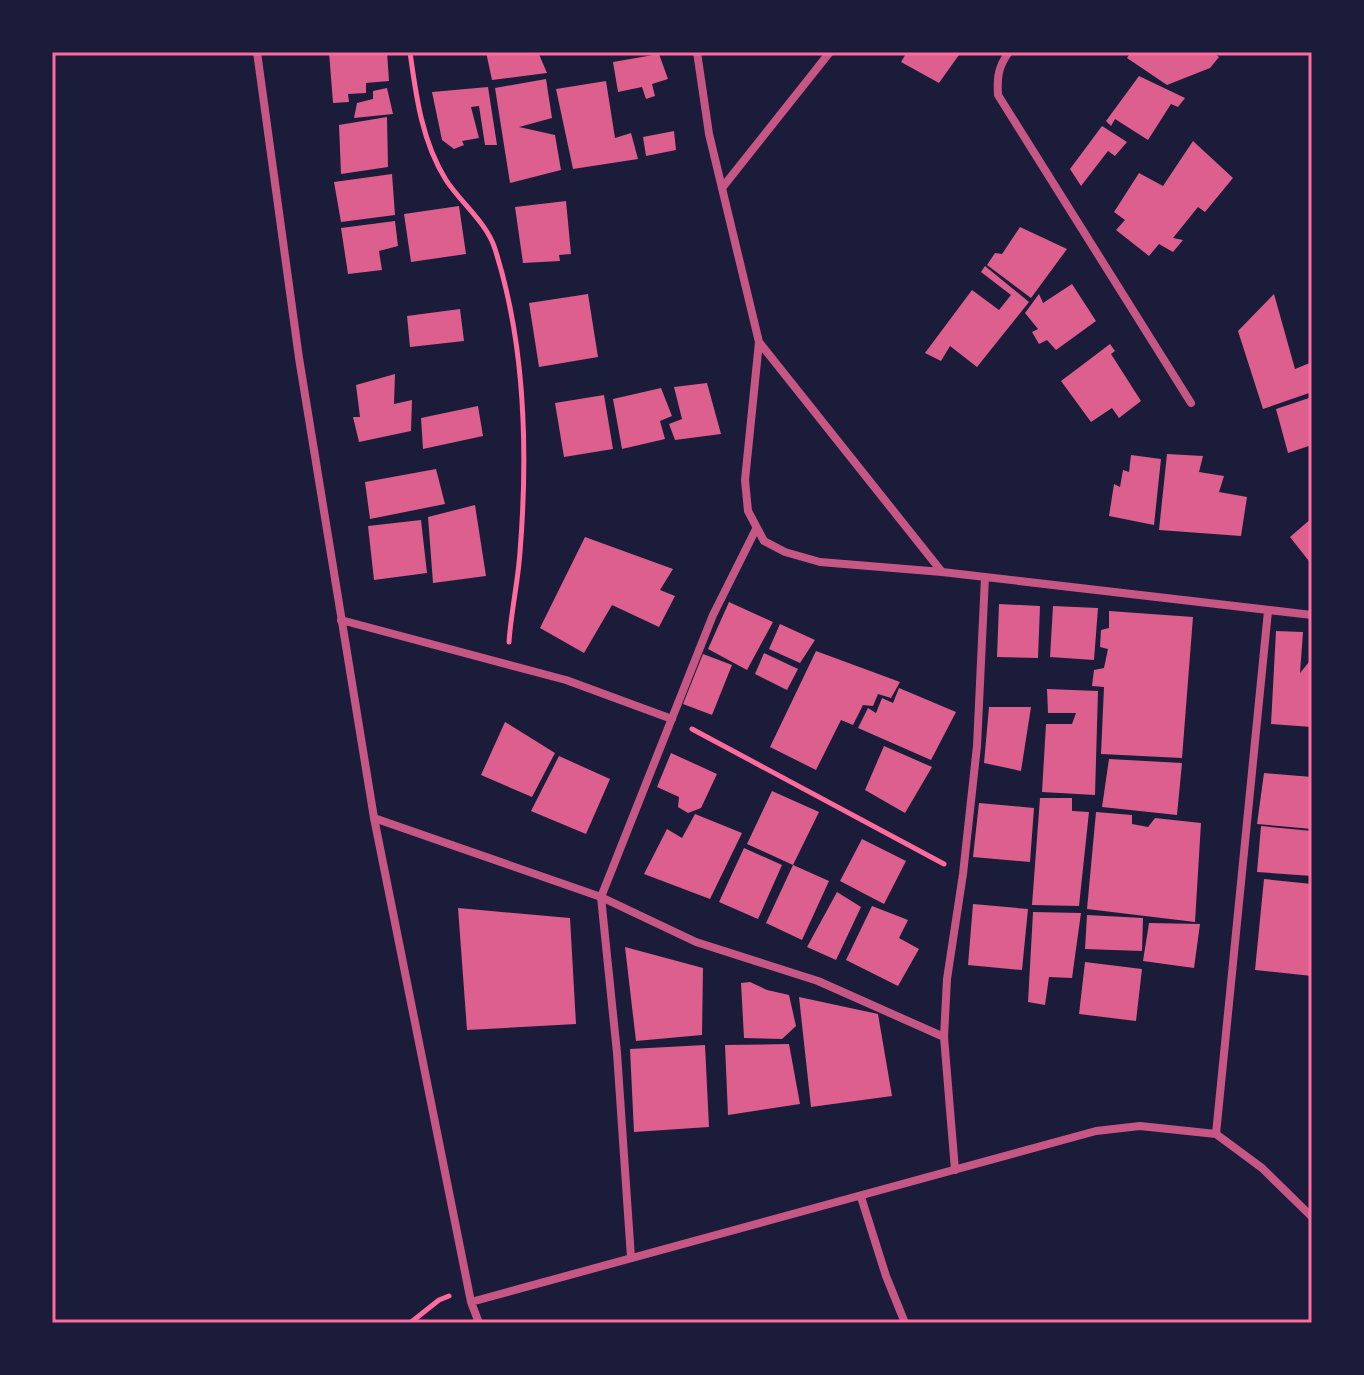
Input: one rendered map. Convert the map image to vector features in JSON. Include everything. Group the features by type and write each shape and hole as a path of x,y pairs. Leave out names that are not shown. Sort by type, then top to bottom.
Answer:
{"street":[{"path":"257,52 299,358 374,818 471,1302 479,1323"},
{"path":"697,52 709,134 759,342 745,480 748,511 764,541 785,552 820,562 942,572 1312,615"},
{"path":"722,188 830,52"},
{"path":"1009,52 1000,64 998,95 1191,403"},
{"path":"759,342 942,572"},
{"path":"631,1258 617,1053 601,897 713,615 756,529"},
{"path":"955,1170 944,1037 947,979 963,874 977,746 985,577"},
{"path":"1216,1134 1268,611"},
{"path":"341,620 566,680 672,719"},
{"path":"374,818 601,897 696,942 818,981 944,1037"},
{"path":"471,1302 1096,1131 1140,1126 1216,1134 1262,1168 1312,1217"},
{"path":"861,1197 886,1276 905,1323"}],"path":[{"path":"410,52 419,109 431,150 447,180 495,247 513,331 522,391 525,479 520,555 507,663"},
{"path":"672,719 963,874"},
{"path":"410,1323 439,1300 468,1287"}],"building":[{"path":"329,52 387,52 389,81 366,83 366,93 348,94 349,102 333,103"},
{"path":"486,52 538,52 547,73 492,80"},
{"path":"907,52 961,52 939,83 901,62"},
{"path":"1131,52 1212,52 1219,57 1210,68 1167,85 1127,58"},
{"path":"659,54 668,79 652,84 655,96 646,99 642,87 618,92 613,62"},
{"path":"1139,76 1185,98 1178,107 1171,104 1148,140 1115,119 1111,126 1106,121"},
{"path":"546,79 552,118 519,127 555,135 561,170 510,183 495,88"},
{"path":"606,81 615,138 631,133 638,159 573,169 556,89"},
{"path":"488,87 497,145 485,145 479,106 471,107 479,138 462,141 464,145 454,149 442,140 432,92"},
{"path":"387,88 393,114 354,118 357,103 373,99 373,91"},
{"path":"387,117 388,167 341,174 339,125"},
{"path":"1102,126 1127,142 1115,156 1108,151 1081,186 1070,169"},
{"path":"674,131 676,150 646,156 643,137"},
{"path":"1193,141 1233,178 1205,212 1198,207 1173,238 1183,240 1173,252 1159,244 1149,256 1116,230 1125,220 1114,212 1139,173 1163,186"},
{"path":"392,174 395,215 341,222 334,182"},
{"path":"566,201 571,254 559,255 560,261 523,263 515,207"},
{"path":"459,206 466,254 411,262 404,214"},
{"path":"395,221 398,246 379,251 382,270 348,274 341,228"},
{"path":"1020,227 1067,249 1031,298 987,265 995,253 1002,254"},
{"path":"985,266 1029,302 977,367 950,346 941,361 925,353 972,290 999,310 1011,295 981,272"},
{"path":"1072,284 1096,321 1056,350 1047,340 1039,344 1032,332 1038,329 1025,313 1039,294 1043,303"},
{"path":"588,294 598,357 539,367 529,303"},
{"path":"1274,294 1295,369 1312,362 1312,392 1263,409 1238,331"},
{"path":"460,309 464,341 410,347 407,316"},
{"path":"1110,344 1115,351 1111,354 1141,401 1119,418 1112,408 1091,422 1061,381"},
{"path":"395,374 394,404 412,400 411,431 359,442 353,417 360,417 356,385"},
{"path":"707,383 721,434 675,440 669,424 682,419 674,387"},
{"path":"661,388 672,416 660,421 665,439 622,449 613,399"},
{"path":"604,395 613,449 564,457 555,403"},
{"path":"1312,397 1312,445 1288,453 1276,409"},
{"path":"478,406 483,436 423,449 421,418"},
{"path":"1167,454 1203,456 1199,472 1224,476 1219,492 1247,497 1241,536 1159,530"},
{"path":"1131,455 1161,459 1154,525 1109,516 1114,484 1120,487 1123,470 1129,472"},
{"path":"436,469 445,504 370,519 365,482"},
{"path":"475,505 486,576 433,583 428,517"},
{"path":"1312,518 1312,565 1290,537"},
{"path":"421,520 427,573 374,580 368,526"},
{"path":"585,537 673,569 660,590 675,596 659,627 612,605 584,653 540,628"},
{"path":"729,602 773,622 747,670 708,649"},
{"path":"999,604 1040,606 1038,658 997,657"},
{"path":"1053,606 1098,608 1094,660 1050,657"},
{"path":"1109,611 1193,617 1182,758 1101,754 1104,687 1092,686 1094,670 1104,668 1108,649 1100,647 1101,630 1109,628"},
{"path":"780,624 815,640 800,663 769,649"},
{"path":"1276,631 1303,632 1300,673 1309,662 1312,663 1312,727 1271,724"},
{"path":"816,651 900,682 891,698 878,694 873,706 863,705 853,725 841,720 816,770 770,747"},
{"path":"764,653 798,669 787,690 755,674"},
{"path":"703,654 732,665 712,715 683,704"},
{"path":"899,688 956,712 931,760 858,728 868,708 876,713 882,698 893,703"},
{"path":"1047,689 1098,691 1095,795 1042,792 1046,724 1072,724 1076,713 1048,713"},
{"path":"989,707 1031,707 1021,771 984,763"},
{"path":"505,722 555,753 532,797 481,775"},
{"path":"884,746 932,767 905,813 865,790"},
{"path":"671,753 717,774 701,808 688,813 678,807 679,797 657,787"},
{"path":"559,756 610,779 586,834 531,811"},
{"path":"1109,759 1182,763 1177,815 1102,807"},
{"path":"1264,773 1312,777 1312,829 1257,824"},
{"path":"772,791 819,812 793,865 747,844"},
{"path":"1040,798 1072,798 1072,811 1089,812 1079,906 1032,905"},
{"path":"979,803 1034,808 1030,862 973,857"},
{"path":"1096,812 1132,815 1132,824 1148,827 1155,818 1201,823 1195,922 1087,909"},
{"path":"695,814 742,833 710,899 644,874 667,829 682,838"},
{"path":"1261,826 1312,831 1312,876 1257,872"},
{"path":"862,839 906,861 884,904 840,881"},
{"path":"744,848 782,865 758,919 719,902"},
{"path":"793,865 829,881 802,940 766,923"},
{"path":"1264,879 1312,884 1312,976 1255,970"},
{"path":"837,892 861,907 836,960 807,947"},
{"path":"973,904 1028,909 1022,970 968,965"},
{"path":"872,906 908,920 899,938 919,949 898,986 846,960"},
{"path":"458,908 570,918 576,1024 467,1030"},
{"path":"1033,912 1081,913 1072,978 1049,977 1045,1005 1028,1002"},
{"path":"1087,915 1143,918 1142,951 1085,949"},
{"path":"1149,923 1200,924 1194,968 1143,961"},
{"path":"625,947 703,968 702,1035 636,1041"},
{"path":"1085,962 1142,969 1136,1021 1079,1014"},
{"path":"750,982 789,995 796,1026 782,1039 744,1038 741,983"},
{"path":"799,997 878,1014 892,1096 811,1107"},
{"path":"789,1044 800,1104 728,1115 725,1045"},
{"path":"705,1045 709,1127 634,1132 630,1049"}]}
